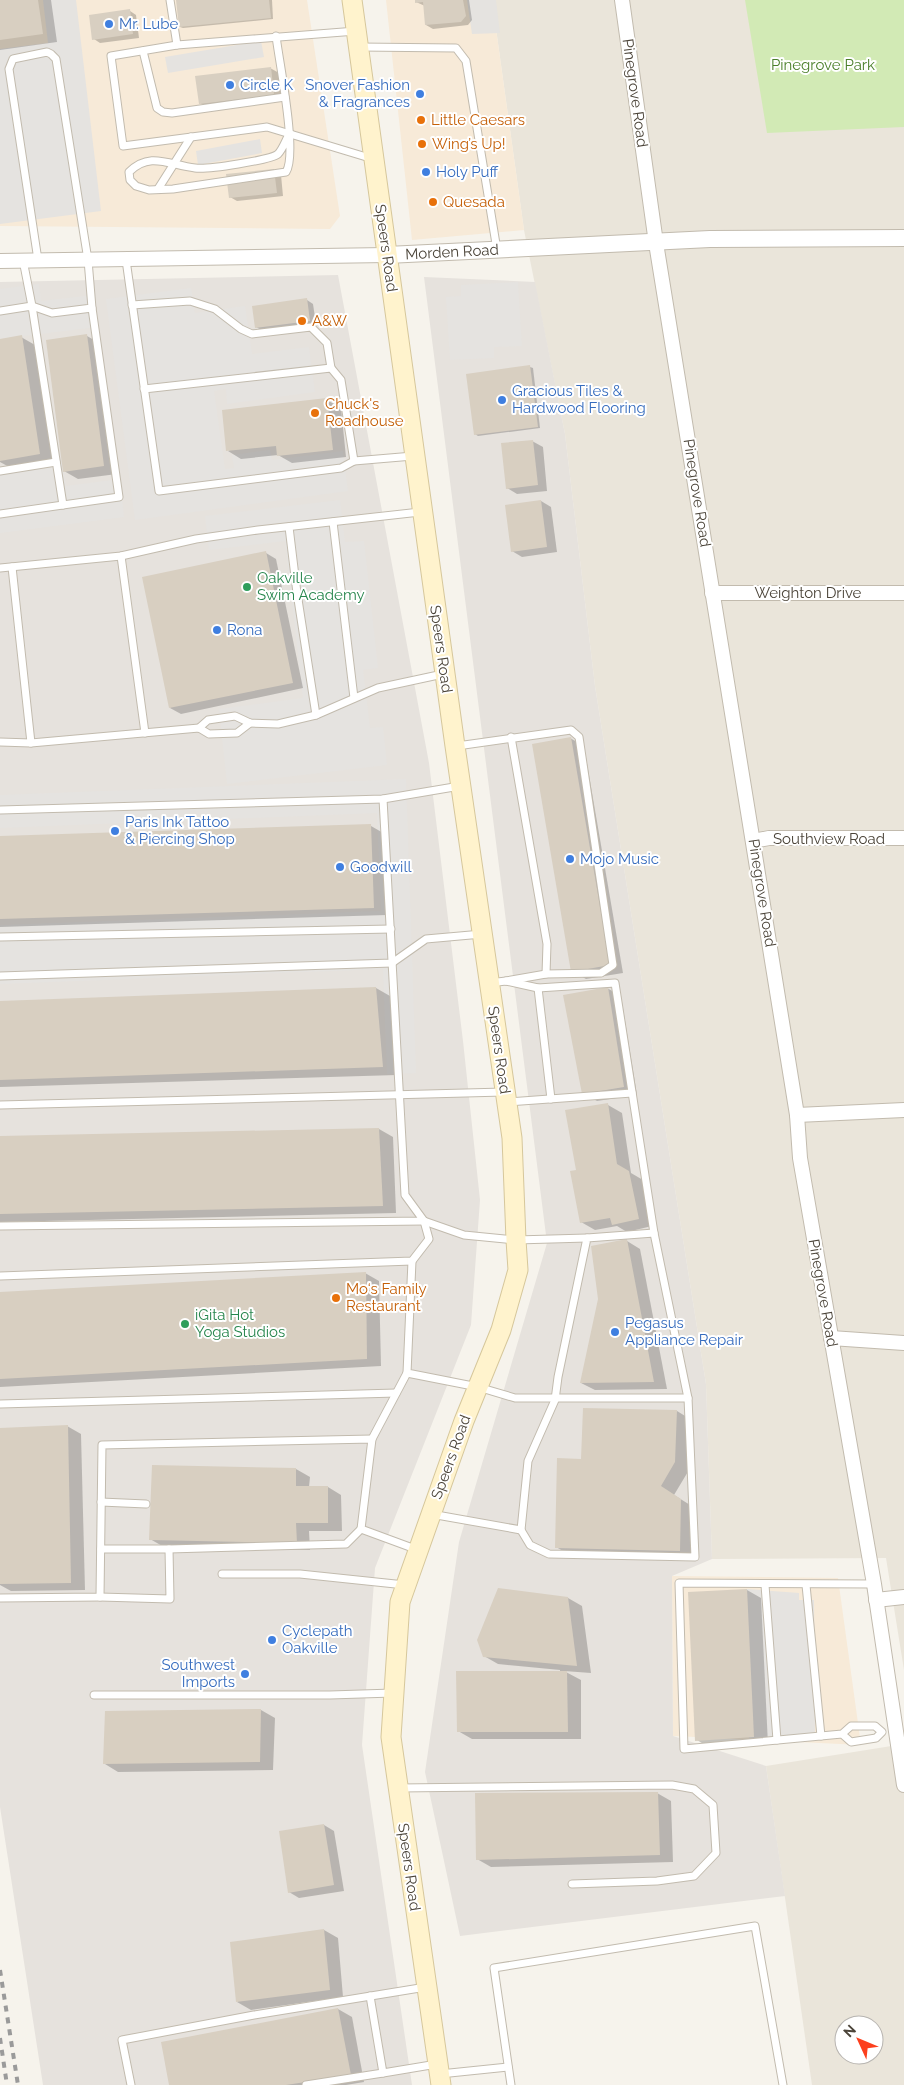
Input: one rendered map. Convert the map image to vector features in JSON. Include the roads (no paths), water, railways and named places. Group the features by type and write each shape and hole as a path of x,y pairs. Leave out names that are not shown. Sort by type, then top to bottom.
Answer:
{"main road":[{"name":"Speers Road","path":"352,0 454,746 482,934 498,982 506,1097 512,1138 518,1270 501,1330 478,1387 400,1602 391,1737 439,2074"}],"street":[{"name":"Pinegrove Road","path":"622,0 656,243 682,394 712,593 797,1115 800,1158 874,1584 889,1731 904,1785"},
{"name":"Morden Road","path":"0,261 387,255 710,239 904,238"},
{"name":"Weighton Drive","path":"712,593 904,592"},
{"name":"Southview Road","path":"753,841 769,838 904,838"},
{"path":"797,1115 904,1110"},
{"path":"831,1338 904,1343"},
{"path":"876,1600 904,1597"}],"lane":[{"path":"170,0 177,46"},
{"path":"276,36 290,134 290,167 286,172 149,190 136,186 130,180 129,172 138,163 155,160 197,168 268,159 279,153 290,134"},
{"path":"374,160 267,127 122,146 111,56 177,46 276,36 357,39 456,48 466,61 497,250"},
{"path":"143,51 157,108 163,112 284,97"},
{"path":"0,514 119,497 92,308 88,260 56,59 47,52 13,59 9,69 38,260"},
{"path":"158,189 191,137"},
{"path":"24,260 63,505"},
{"path":"126,260 159,492 341,468 354,461 414,456"},
{"path":"132,305 199,302 215,309 241,329 252,334 311,327 326,343 331,368 341,380 354,461"},
{"path":"0,311 32,306 52,313 92,308"},
{"path":"144,389 331,368"},
{"path":"0,471 56,462"},
{"path":"0,568 121,556 196,539 422,511"},
{"path":"333,522 354,698"},
{"path":"289,526 297,593 316,714"},
{"path":"121,556 145,733"},
{"path":"12,567 31,742"},
{"path":"199,728 208,720 235,716 250,723 278,724 316,714 378,688 445,674"},
{"path":"0,742 31,742 199,728 209,734 237,733 250,723"},
{"path":"454,746 570,730 579,737 613,965 601,973 546,974 498,982"},
{"path":"511,737 547,944 546,974"},
{"path":"0,810 383,799 460,786"},
{"path":"100,1549 346,1544 361,1529 372,1439 407,1373 412,1260 429,1239 424,1221 405,1195 383,799"},
{"path":"0,936 390,929"},
{"path":"0,976 392,964 426,939 482,934"},
{"path":"498,982 538,988 615,983 654,1233 688,1398 695,1557 549,1554 530,1545 521,1530 528,1461 555,1400 558,1377 587,1238"},
{"path":"538,988 551,1099"},
{"path":"0,1105 400,1095 551,1099 632,1094"},
{"path":"0,1226 424,1221 464,1235 516,1240 587,1238 654,1233"},
{"path":"0,1276 412,1260"},
{"path":"407,1373 478,1387 515,1398 555,1400 688,1398"},
{"path":"0,1404 396,1393"},
{"path":"100,1597 102,1445 372,1439"},
{"path":"101,1502 146,1504"},
{"path":"431,1514 521,1530"},
{"path":"361,1529 418,1550"},
{"path":"0,1598 100,1597 170,1599 169,1549"},
{"path":"222,1574 300,1574 406,1585"},
{"path":"874,1584 765,1585 679,1583 684,1748 842,1734 851,1726 875,1726 889,1731"},
{"path":"765,1585 777,1740"},
{"path":"806,1585 821,1736"},
{"path":"94,1695 330,1695 394,1693"},
{"path":"842,1734 851,1742 876,1738 889,1731"},
{"path":"398,1788 672,1785 694,1789 713,1805 716,1853 694,1876 657,1881 572,1884"},
{"path":"512,2085 494,1968 755,1926 783,2085"},
{"path":"130,2085 122,2040 427,1986"},
{"path":"370,1996 383,2073"},
{"path":"306,2085 383,2073 439,2074 508,2067"}],"railway":[{"path":"0,1970 18,2085"},
{"path":"0,2038 7,2085"}],"place":[{"name":"Mr. Lube","path":"109,24"},
{"name":"Circle K","path":"230,85"},
{"name":"Snover Fashion & Fragrances","path":"420,94"},
{"name":"Little Caesars","path":"421,120"},
{"name":"Wing’s Up!","path":"422,144"},
{"name":"Holy Puff","path":"426,172"},
{"name":"Quesada","path":"433,202"},
{"name":"A&W","path":"302,321"},
{"name":"Gracious Tiles & Hardwood Flooring","path":"502,400"},
{"name":"Chuck's Roadhouse","path":"315,413"},
{"name":"Oakville Swim Academy","path":"247,587"},
{"name":"Rona","path":"217,630"},
{"name":"Paris Ink Tattoo & Piercing Shop","path":"115,831"},
{"name":"Mojo Music","path":"570,859"},
{"name":"Goodwill","path":"340,867"},
{"name":"Mo‘s Family Restaurant","path":"336,1298"},
{"name":"iGita Hot Yoga Studios","path":"185,1324"},
{"name":"Pegasus Appliance Repair","path":"615,1332"},
{"name":"Cyclepath Oakville","path":"272,1640"},
{"name":"Southwest Imports","path":"245,1674"}],"park label":[{"name":"Pinegrove Park","path":"823,65"}]}
